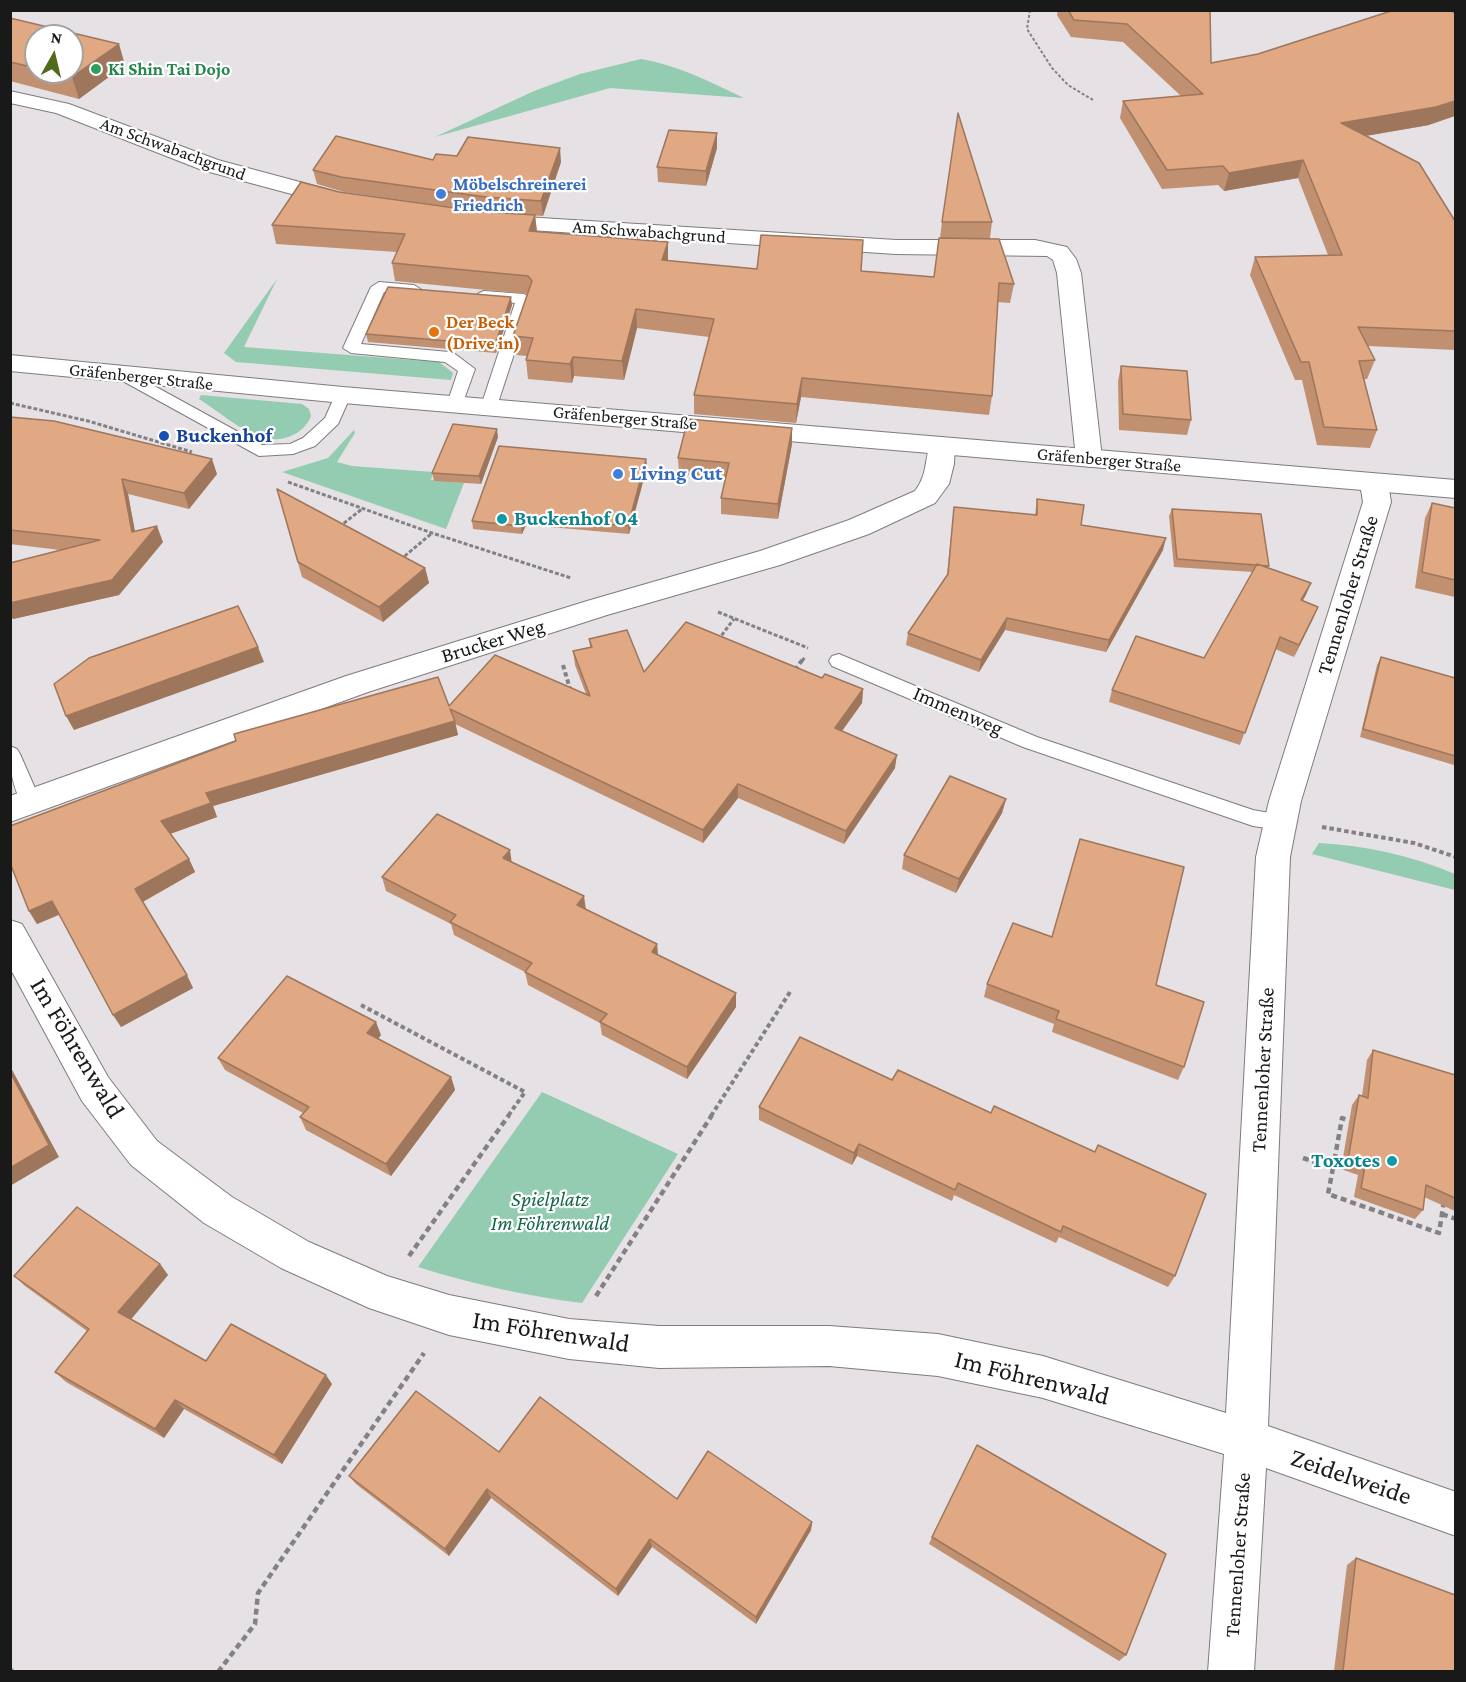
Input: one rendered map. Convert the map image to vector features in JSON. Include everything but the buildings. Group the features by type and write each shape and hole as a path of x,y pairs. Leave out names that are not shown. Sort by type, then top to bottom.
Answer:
{"street":[{"name":"Am Schwabachgrund","path":"10,97 62,108 210,165 310,193 366,204"},
{"name":"Am Schwabachgrund","path":"466,218 781,241 896,247 1035,247 1057,250 1066,258 1069,273 1089,458"},
{"name":"Gräfenberger Straße","path":"10,363 343,395 1455,489"},
{"name":"Brucker Weg","path":"21,805 357,684 641,595 770,558 859,527 925,497 935,484 941,464 942,446"},
{"name":"Tennenloher Straße","path":"1231,1671 1246,1440 1273,857 1279,822 1377,502 1374,483"},
{"name":"Im Föhrenwald","path":"10,934 95,1089 144,1153 218,1210 295,1255 382,1294 449,1315 569,1340 659,1347 829,1346 938,1355 1043,1377 1246,1440"},
{"name":"Zeidelweide","path":"1246,1440 1455,1514"}],"lane":[{"path":"435,292 379,287 351,348 448,357 459,361 467,369 455,404"},
{"path":"468,295 524,299 489,406"},
{"path":"127,376 259,452 293,449 309,442 332,420 343,395"},
{"name":"Immenweg","path":"839,661 1030,742 1253,818 1279,822"},
{"path":"10,754 21,805"}],"path":[{"path":"1030,10 1027,29 1052,68 1068,85 1093,100"},
{"path":"10,403 88,422 202,455"},
{"path":"83,427 88,422"},
{"path":"279,479 432,533 606,590 641,595"},
{"path":"333,532 362,508"},
{"path":"394,565 432,533"},
{"path":"712,609 811,649 794,671"},
{"path":"712,647 734,619"},
{"path":"563,665 568,689 579,694"},
{"path":"1279,822 1414,843 1455,857"},
{"path":"569,1340 790,992"},
{"path":"361,1005 525,1092 382,1294"},
{"path":"1349,1121 1342,1119 1328,1194 1439,1233 1445,1192"},
{"path":"1306,1159 1333,1168"},
{"path":"1442,1214 1455,1220"},
{"path":"218,1671 255,1624 258,1593 449,1315"}],"green space":[{"path":"641,59 681,70 744,98 610,88 435,137 534,91 580,74"},
{"path":"277,279 244,347 439,362 453,373 451,380 236,362 224,353"},
{"path":"201,395 302,404 309,409 311,416 308,423 297,433 283,438 268,439 237,425 199,399"},
{"path":"354,430 355,433 337,462 352,466 433,472 431,480 464,483 446,529 282,472 328,458"},
{"path":"1319,843 1371,849 1439,868 1455,874 1455,890 1312,854"},
{"name":"Spielplatz Im Föhrenwald","path":"542,1092 678,1154 582,1303 499,1289 418,1267"}],"place":[{"name":"Ki Shin Tai Dojo","path":"96,69"},
{"name":"Möbelschreinerei Friedrich","path":"441,194"},
{"name":"Der Beck (Drive in)","path":"434,332"},
{"name":"Buckenhof","path":"164,436"},
{"name":"Living Cut","path":"618,474"},
{"name":"Buckenhof 04","path":"502,519"},
{"name":"Toxotes","path":"1392,1161"}]}
